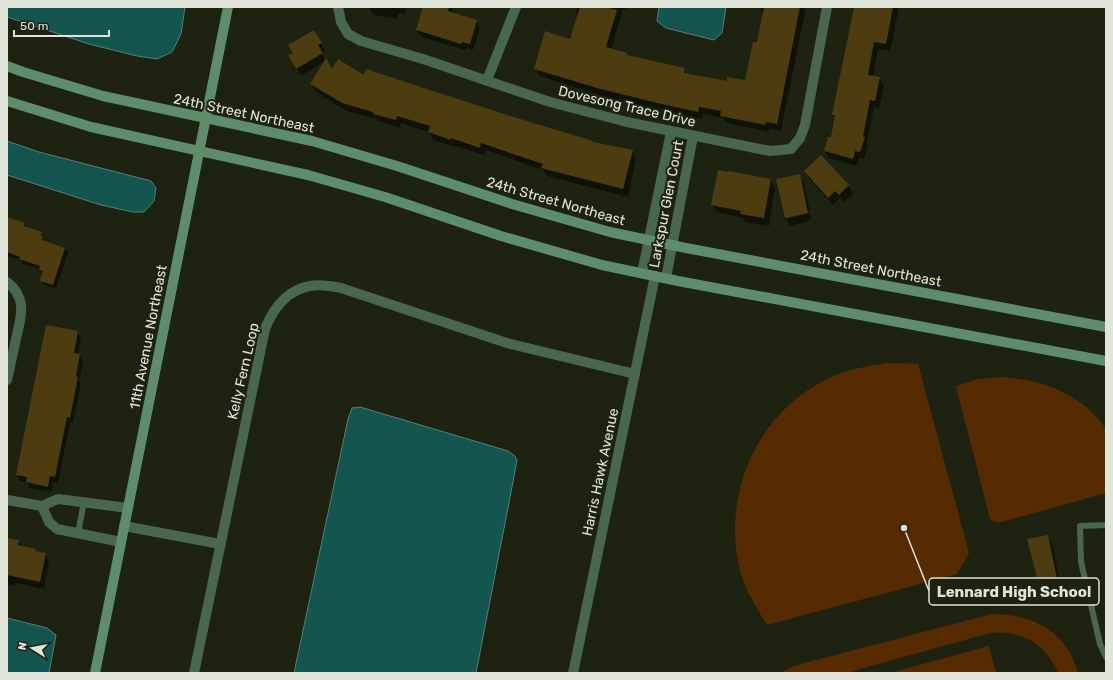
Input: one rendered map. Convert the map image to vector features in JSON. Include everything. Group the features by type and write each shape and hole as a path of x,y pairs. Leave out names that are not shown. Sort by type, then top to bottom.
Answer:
{"street":[{"name":"11th Avenue Northeast","path":"95,673 228,7"},
{"name":"Dovesong Trace Drive","path":"338,7 341,22 348,34 361,41 423,59 550,102 671,132 770,151 791,149 800,138 805,125 827,7"},
{"path":"488,80 516,7"},
{"name":"24th Street Northeast","path":"7,66 103,96 312,141 397,166 512,204 610,232 1106,327"},
{"path":"7,101 91,127 308,175 385,197 508,238 602,265 1106,361"},
{"name":"Larkspur Glen Court","path":"642,273 671,132"},
{"name":"Larkspur Glen Court","path":"666,278 693,136"},
{"name":"Harris Hawk Avenue","path":"573,673 655,276"},
{"path":"7,282 14,287 18,294 21,302 22,314 7,380"},
{"name":"Kelly Fern Loop","path":"194,673 265,329 270,316 279,303 293,292 310,286 341,288 508,344 635,374"},
{"path":"7,500 42,506 58,499 128,508"},
{"path":"42,506 49,522 57,529 121,542"},
{"path":"124,526 220,544"}],"lane":[{"path":"78,534 84,502"},
{"path":"1106,525 1080,526 1081,562 1100,644 1106,657"}],"shaded area":[{"path":"888,363 918,364 969,553 957,574 767,625 752,601 743,581 736,545 736,515 740,487 750,460 764,435 782,412 803,393 843,372"},
{"path":"1001,377 1031,381 1046,385 1073,398 1085,406 1096,417 1106,429 1106,493 998,523 990,519 956,386 978,379"},
{"path":"992,614 1021,617 1046,628 1057,636 1066,646 1073,658 1078,673 1058,673 1053,663 1039,646 1022,636 990,633 846,673 780,673 797,665"},
{"path":"989,646 996,673 890,673"}],"water":[{"path":"7,7 185,7 181,34 172,52 157,59 137,56 89,44 7,17"},
{"path":"659,7 726,7 722,33 714,40 666,28 657,21"},
{"path":"7,141 39,152 151,181 156,188 154,201 144,212 133,212 101,205 7,175"},
{"path":"360,407 508,451 515,456 517,461 476,673 294,673 348,419 352,408"},
{"path":"7,618 47,628 56,635 49,673 7,673"}],"building":[{"path":"423,7 449,7 448,11 477,20 470,44 462,42 461,44 416,30"},
{"path":"580,7 605,7 617,10 606,47 627,53 627,55 685,68 684,73 727,81 727,77 745,80 753,42 757,42 764,7 800,7 777,124 766,122 765,125 720,116 721,111 699,107 698,112 653,102 597,88 534,69 545,31 570,39"},
{"path":"854,7 893,7 886,44 874,42 868,75 880,77 875,101 870,100 863,137 865,137 860,152 855,151 853,159 824,151 828,137 831,137 835,115 832,115"},
{"path":"314,30 322,43 318,45 323,53 296,69 288,55 293,53 288,45"},
{"path":"326,58 332,69 338,59 364,75 366,69 593,142 633,150 623,189 541,168 543,164 481,143 480,148 428,132 430,126 397,116 396,120 373,114 373,112 342,103 310,84"},
{"path":"821,155 849,185 839,195 835,191 828,198 804,171"},
{"path":"718,170 771,179 764,218 740,214 741,211 711,205"},
{"path":"800,174 808,213 785,218 776,179"},
{"path":"7,217 25,223 24,226 42,232 42,240 65,248 53,285 40,281 43,271 39,269 40,266 19,259 20,257 7,252"},
{"path":"46,325 78,331 74,353 80,354 76,376 78,377 70,418 67,417 55,477 50,476 48,487 26,482 27,477 16,475"},
{"path":"1048,535 1058,583 1040,589 1027,539"},
{"path":"7,538 19,540 18,545 46,553 40,582 7,575"}],"place":[{"name":"Lennard High School","path":"904,528"}]}
